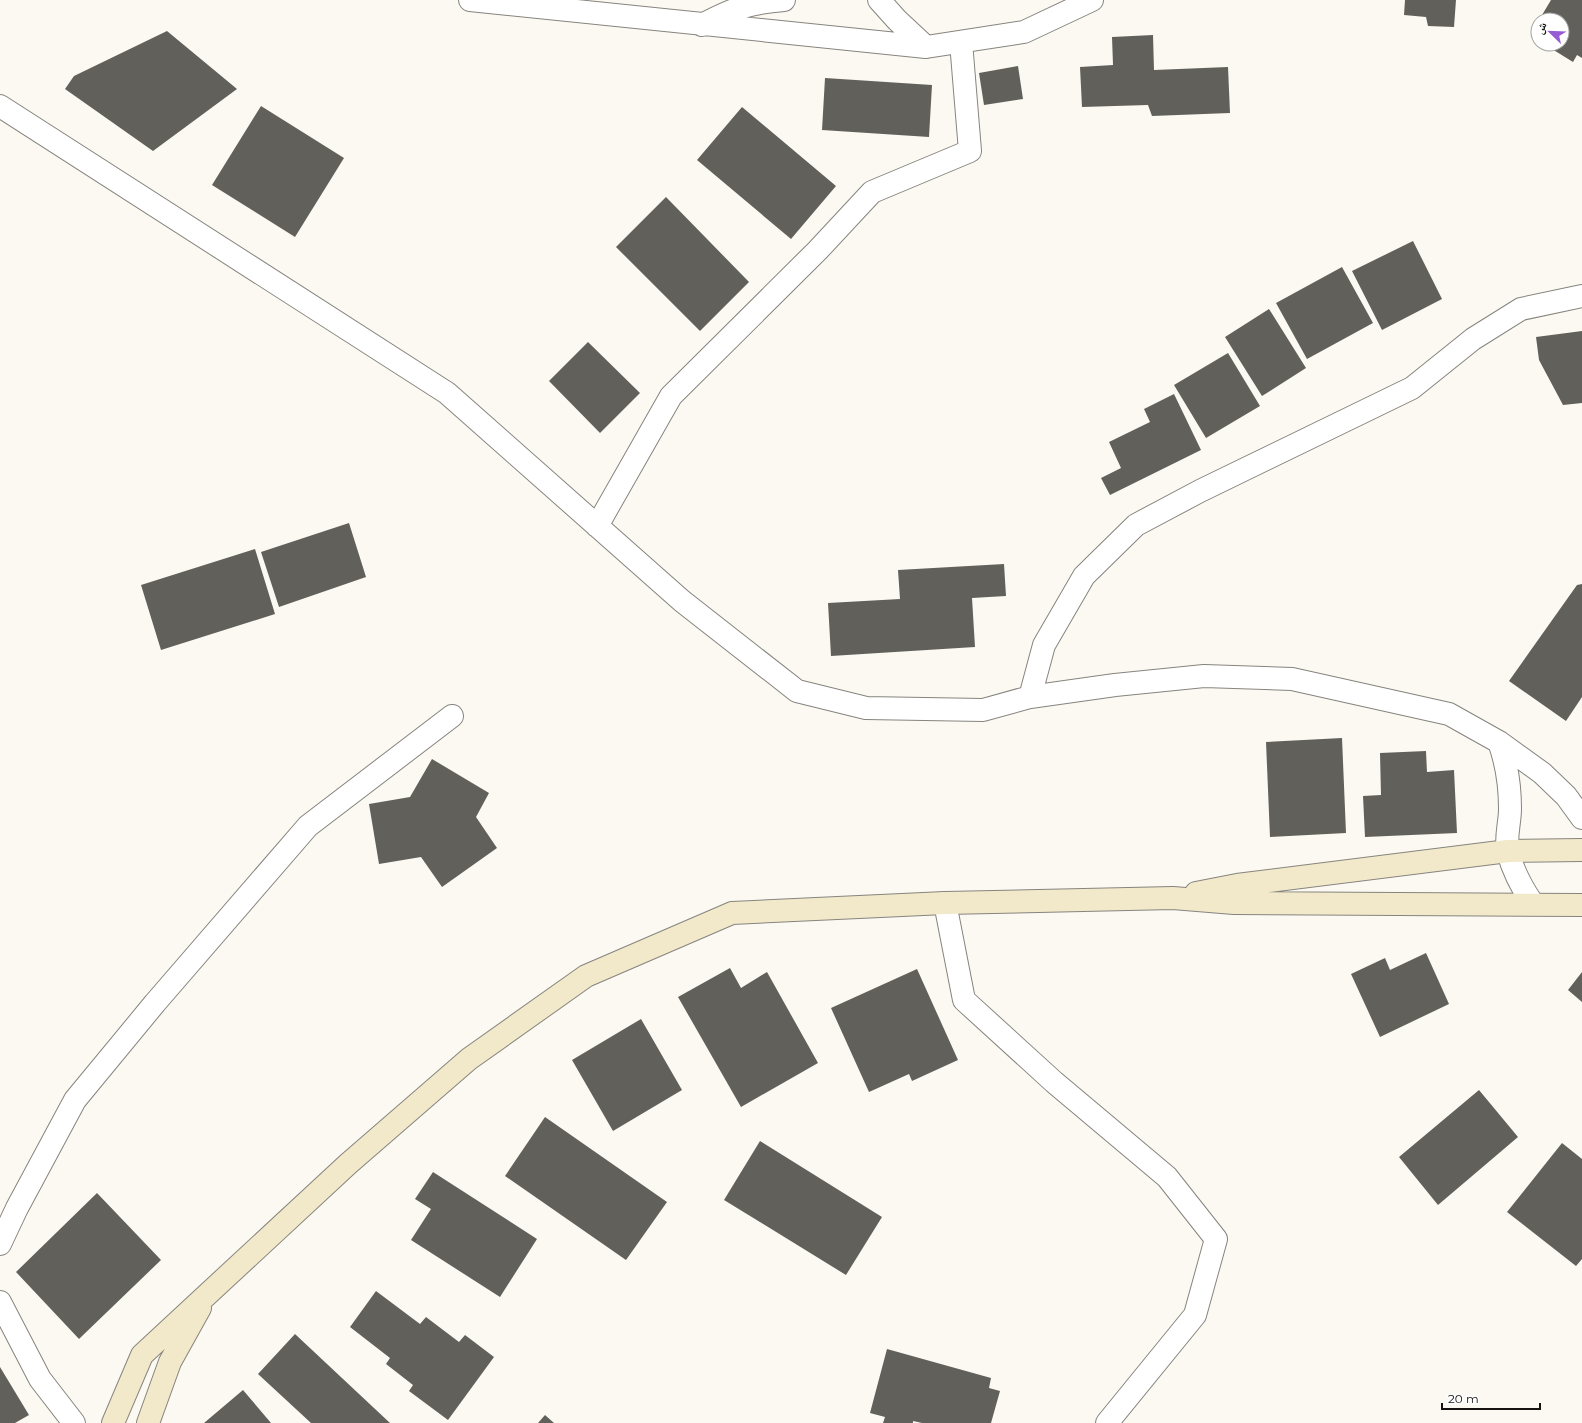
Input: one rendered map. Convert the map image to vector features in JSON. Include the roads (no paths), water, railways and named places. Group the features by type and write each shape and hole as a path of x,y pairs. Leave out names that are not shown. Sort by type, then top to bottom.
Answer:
{"main road":[{"path":"1173,898 1237,885 1508,851 1582,850"},
{"path":"113,1423 142,1355 348,1164 469,1059 586,976 732,913 945,903 1173,898 1234,903 1582,905"},
{"path":"148,1423 170,1362 211,1290"}],"street":[{"path":"470,0 926,47 1024,32 1092,0"},
{"path":"702,24 729,11 754,3 784,0"},
{"path":"879,0 897,20 926,47"},
{"path":"597,526 671,396 818,250 872,192 970,151 961,42"},
{"path":"0,106 447,393 682,601 796,691 866,708 983,710 1030,697 1115,685 1204,676 1292,679 1449,714 1499,742 1542,773 1566,796 1582,818"},
{"path":"1030,697 1044,646 1084,576 1136,526 1200,490 1412,388 1473,339 1521,309 1582,296"},
{"path":"0,1244 17,1208 75,1100 155,1003 308,826 452,716"},
{"path":"1499,742 1509,782 1510,810 1508,851 1521,886 1533,904"},
{"path":"945,903 964,1000 1054,1082 1167,1177 1216,1239 1195,1316 1107,1423"},
{"path":"0,1302 40,1379 74,1423"}]}
